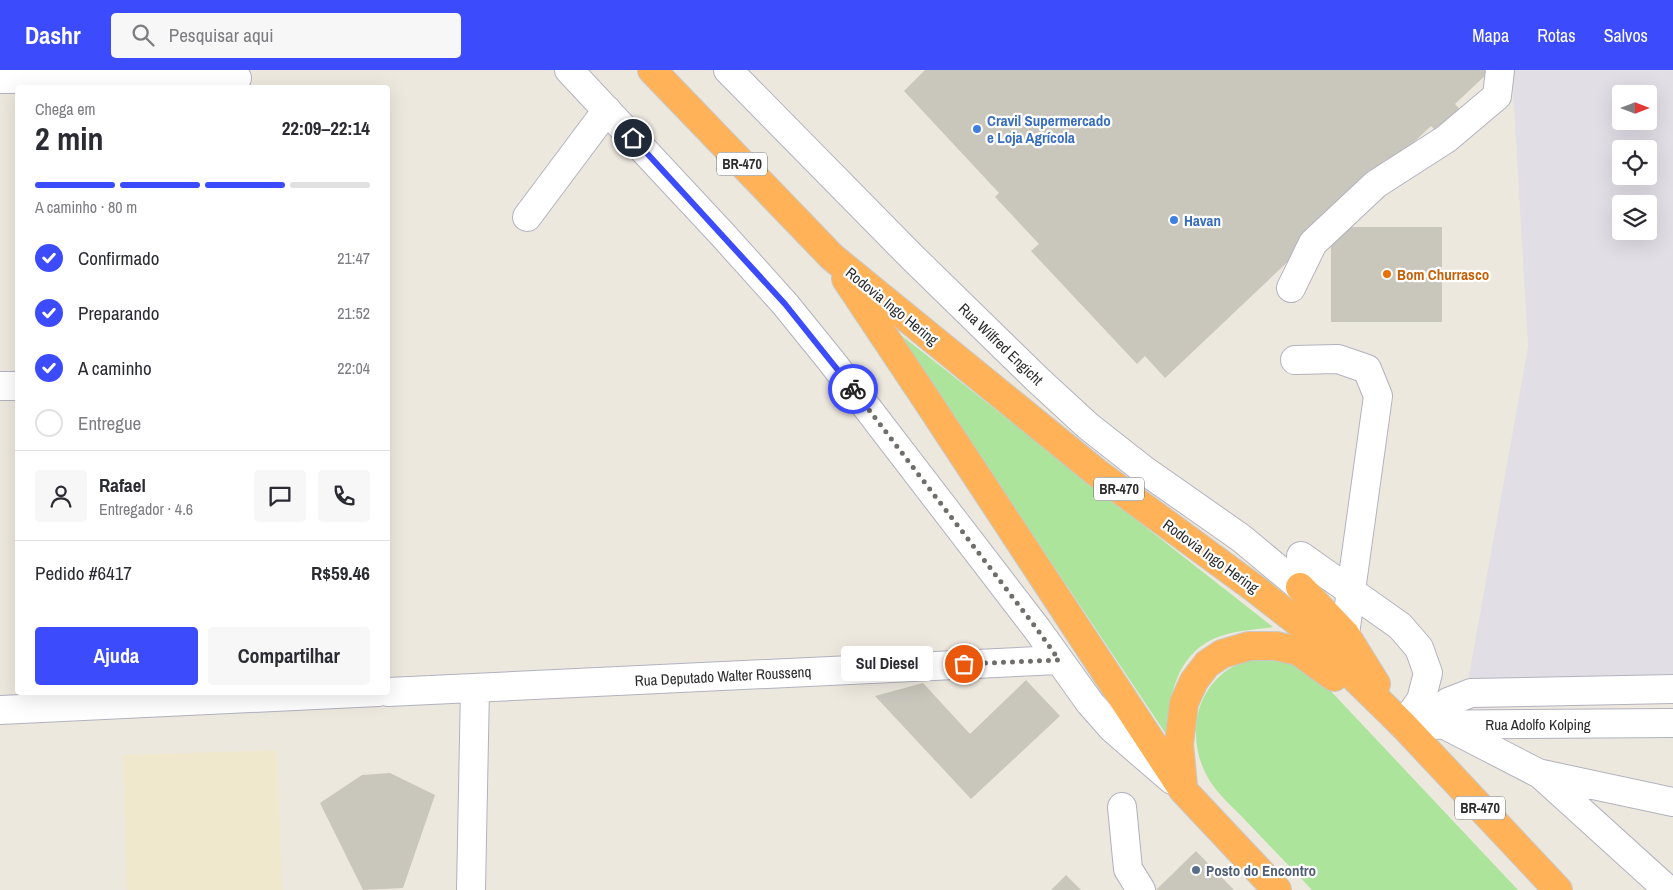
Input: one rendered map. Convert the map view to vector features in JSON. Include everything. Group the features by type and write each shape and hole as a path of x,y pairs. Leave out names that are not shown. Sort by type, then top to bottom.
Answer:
{"highway":[{"name":"Rodovia Ingo Hering","path":"652,70 832,257 1096,472 1254,588 1423,725 1558,890"},
{"name":"Rodovia Ingo Hering","path":"832,257 1183,790 1277,890"},
{"path":"1300,587 1345,634 1423,725"},
{"path":"1183,790 1179,744 1184,703 1194,681 1207,664 1222,654 1249,646 1276,646 1298,651 1423,725"}],"street":[{"path":"569,70 785,304 832,362 1037,629 1090,703 1113,729 1183,790"},
{"name":"Rua Wilfred Engicht","path":"728,70 898,243 1037,379 1088,426 1137,464 1241,538 1300,587"},
{"path":"1290,288 1313,243 1376,184 1446,139 1497,96 1500,70"},
{"path":"0,78 142,83 237,78"},
{"path":"527,216 607,110"},
{"path":"1295,360 1338,358 1368,369 1378,396 1345,634"},
{"path":"0,386 15,386"},
{"path":"1301,556 1400,626 1419,648 1428,673 1421,700 1423,725"},
{"name":"Rua Deputado Walter Roussenq","path":"390,692 1059,660"},
{"path":"471,890 474,688"},
{"path":"1423,725 1448,702 1471,693 1673,689"},
{"path":"0,710 315,695"},
{"name":"Rua Adolfo Kolping","path":"1423,725 1673,724"},
{"path":"1423,725 1540,774 1673,802"},
{"path":"1540,774 1668,890"},
{"path":"1122,807 1128,869 1140,890"}],"shaded area":[{"path":"1512,70 1673,70 1673,684 1468,681 1528,347"},
{"path":"277,750 282,890 127,890 123,755"}],"green space":[{"path":"897,332 1273,627 1220,636 1200,646 1190,656 1177,679 1172,693 1166,734"},
{"path":"1261,657 1284,659 1310,669 1518,890 1312,890 1214,787 1205,773 1199,757 1196,741 1196,724 1206,693 1216,680 1229,669"}],"building":[{"name":"Havan","path":"925,70 1491,70 1455,104 1460,109 1436,131 1431,126 1165,378 1145,356 1137,364 1031,251 1039,244 995,197 999,193 904,91"},
{"name":"Bom Churrasco","path":"1331,227 1442,227 1442,322 1331,322"},
{"path":"1026,680 1060,716 971,799 875,696 923,683 970,734"},
{"path":"390,773 435,795 403,888 363,890 320,803 362,775"},
{"name":"Posto do Encontro","path":"1196,851 1234,890 1156,890"},
{"path":"1066,875 1081,890 1051,890"}],"way so far":[{"path":"853,389 1059,660 964,664"}],"place":[{"name":"Cravil Supermercado e Loja Agrícola","path":"977,129"},
{"name":"Havan","path":"1174,220"},
{"name":"Bom Churrasco","path":"1387,274"},
{"name":"Sul Diesel","path":"964,664"},
{"name":"Posto do Encontro","path":"1196,870"}],"route":[{"path":"633,138 785,304 853,389"}]}
